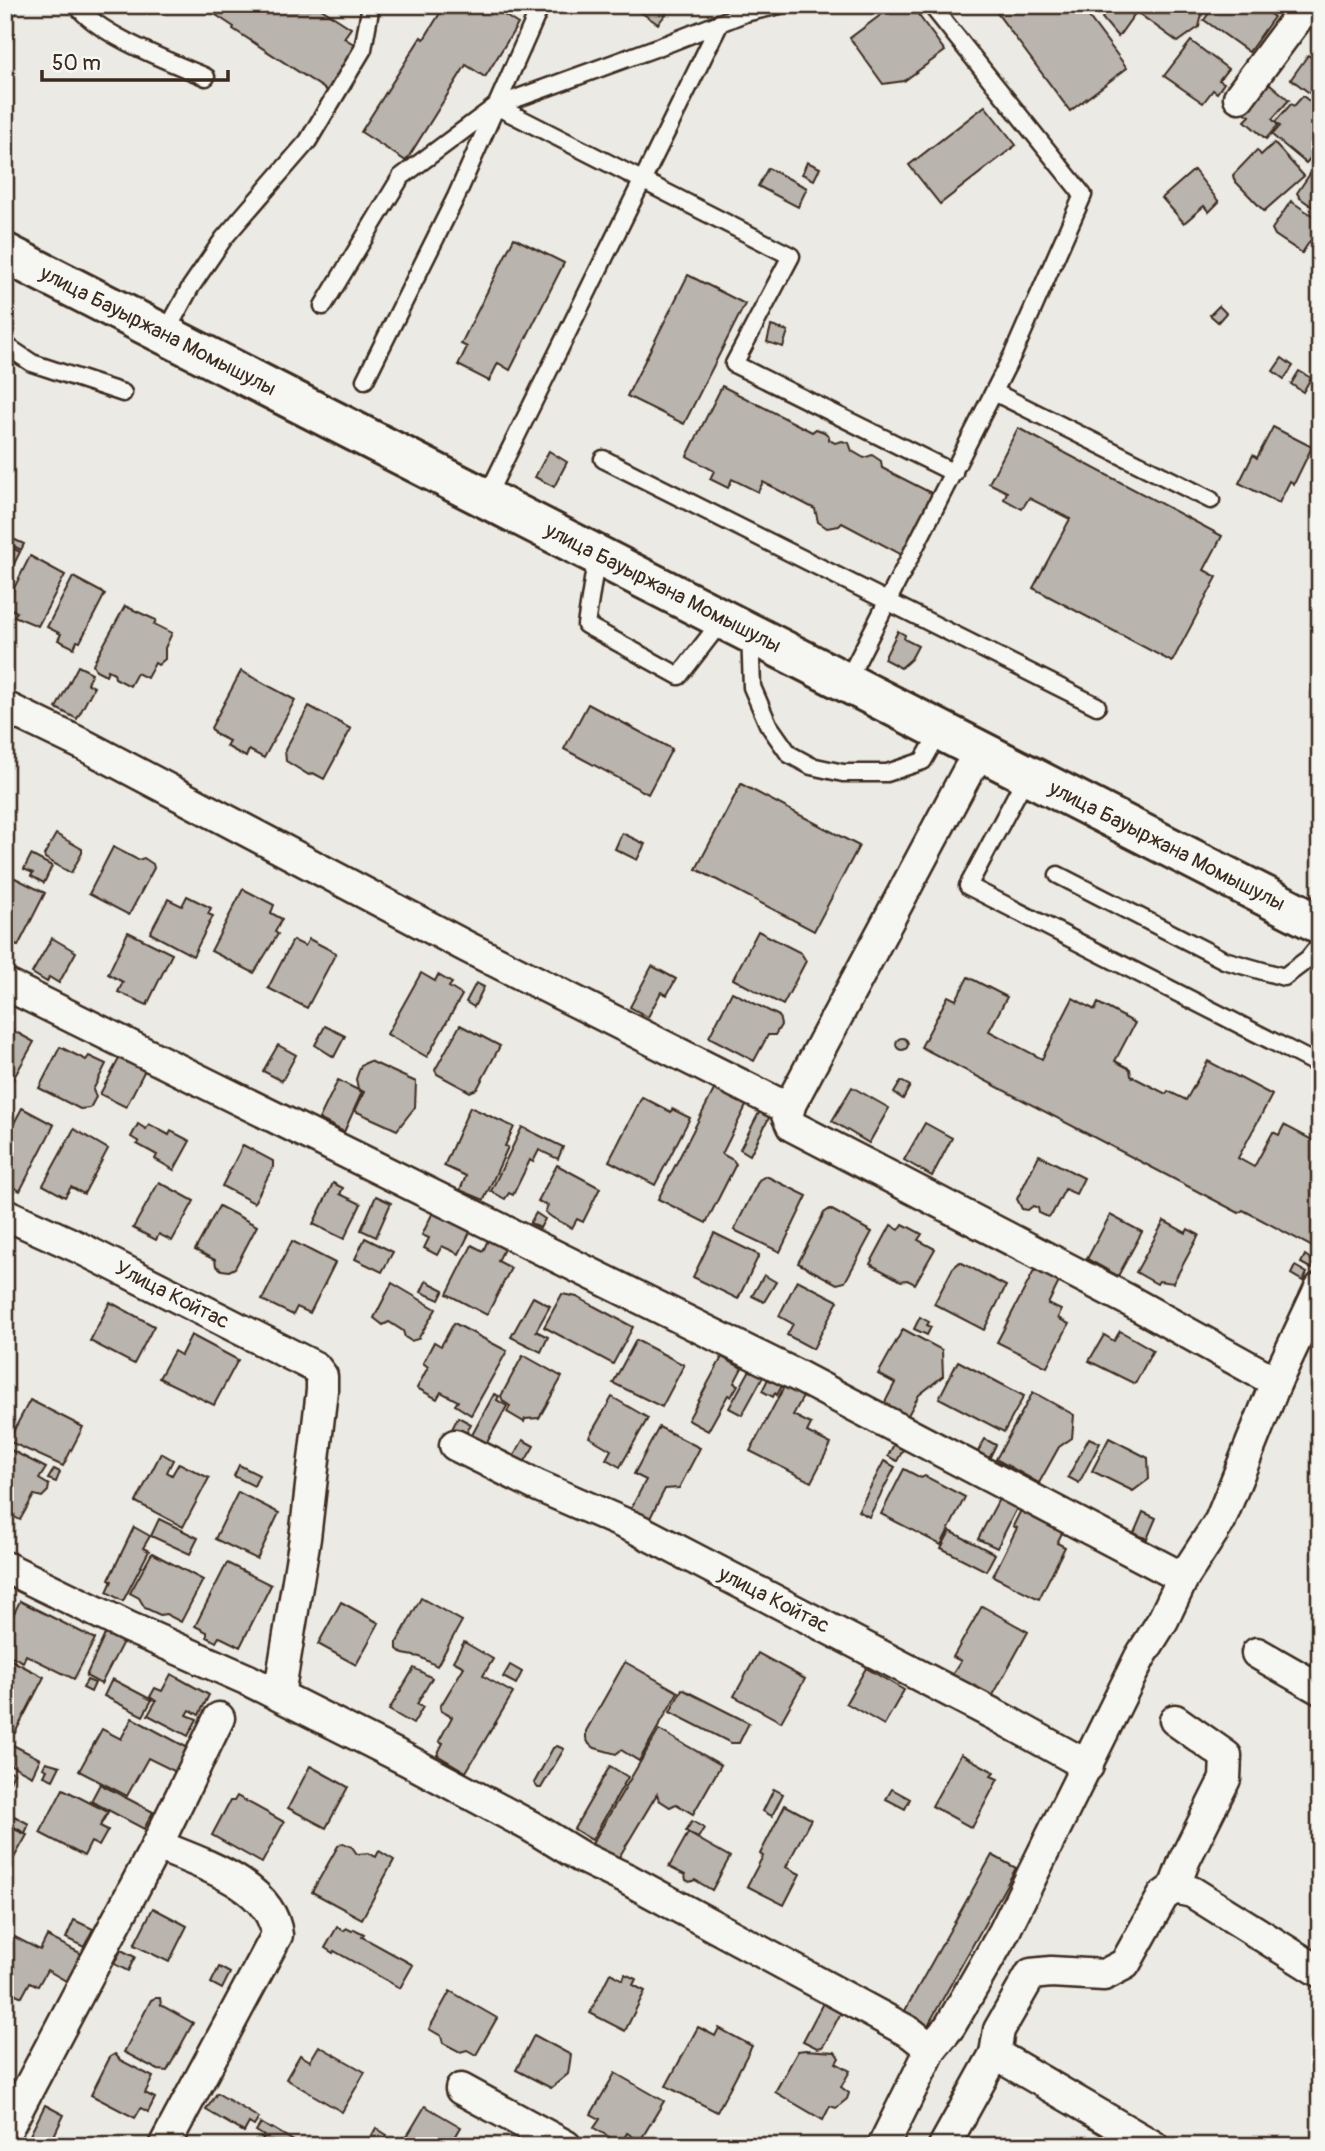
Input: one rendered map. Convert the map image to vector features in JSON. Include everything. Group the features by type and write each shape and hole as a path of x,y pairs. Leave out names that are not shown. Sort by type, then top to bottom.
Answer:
{"street":[{"path":"1240,97 1307,5"},
{"name":"улица Бауыржана Момышулы","path":"6,256 597,554 1320,924"},
{"path":"5,707 86,746 467,947 789,1109"},
{"path":"982,751 935,833 789,1109 787,1115 792,1126 1128,1300 1276,1382"},
{"path":"5,984 800,1377 1183,1578"},
{"name":"Улица Койтас","path":"5,1214 78,1247 315,1367 322,1376 305,1538 279,1695"},
{"path":"883,2146 931,2049 950,2026 1004,1932 1140,1657 1163,1620 1183,1578 1220,1521 1276,1382 1320,1288"},
{"name":"улица Койтас","path":"455,1445 536,1485 637,1529 1088,1766"},
{"path":"7,1573 279,1695 532,1827 581,1857 627,1879 911,2033 931,2049"},
{"path":"1257,1653 1320,1689"},
{"path":"5,2133 157,1845 219,1718"},
{"path":"944,2146 995,2054 999,2030 1031,1974 1051,1972 1104,1975 1125,1964 1163,1896 1174,1888 1185,1858 1225,1779 1226,1756 1175,1720"},
{"path":"157,1845 232,1877 242,1884 273,1916 277,1935 164,2146"},
{"path":"1174,1888 1192,1892 1320,1972"},
{"path":"995,2054 1153,2146"},
{"path":"461,2089 566,2146"}],"lane":[{"path":"77,5 83,15 134,46 206,78"},
{"path":"164,335 190,288 224,238 308,141 363,49 371,5"},
{"path":"365,380 456,197 541,5"},
{"path":"323,306 401,177 496,106 745,13 780,5"},
{"path":"846,682 1014,352 1083,195 931,5"},
{"path":"486,498 720,23"},
{"path":"496,106 791,256 734,364 954,473"},
{"path":"5,345 32,363 123,393"},
{"path":"994,393 1211,500"},
{"path":"603,459 1097,706"},
{"path":"597,554 586,625 679,676 737,626 752,687 768,724 789,754 811,766 843,773 887,773 923,761 940,731"},
{"path":"1027,774 968,886 1317,1064 1320,1060"},
{"path":"1058,875 1224,960 1284,976 1308,959 1320,944"}],"building":[{"path":"5,5 19,5 12,20 5,17"},
{"path":"201,5 315,5 351,28 344,38 357,46 328,91"},
{"path":"445,5 506,5 501,13 518,24 485,77 466,65 406,161 361,132 421,37 424,39"},
{"path":"630,5 673,5 658,24"},
{"path":"894,5 911,5 945,51 904,81 883,84 850,38"},
{"path":"991,5 1080,5 1127,68 1070,111"},
{"path":"1112,5 1141,5 1118,37 1102,18"},
{"path":"1144,5 1204,6 1199,27 1178,42 1138,13"},
{"path":"1215,5 1258,5 1274,17 1249,52 1204,20"},
{"path":"1191,41 1228,69 1219,80 1224,83 1217,93 1213,90 1203,103 1164,76"},
{"path":"1308,55 1320,63 1320,101 1291,79"},
{"path":"1269,83 1289,100 1272,119 1278,125 1266,139 1245,121 1250,116 1244,112"},
{"path":"1303,96 1320,110 1320,147 1306,163 1272,135 1280,126 1275,122 1291,104 1294,106"},
{"path":"985,106 1016,145 940,204 909,165"},
{"path":"1274,143 1304,176 1264,211 1234,180 1233,175 1257,150 1261,155"},
{"path":"807,162 820,168 814,180 802,174"},
{"path":"1316,165 1320,167 1320,212 1297,193"},
{"path":"768,168 807,188 798,207 758,186"},
{"path":"1194,170 1219,202 1209,212 1204,206 1184,223 1162,198"},
{"path":"1291,201 1320,221 1315,231 1320,235 1314,243 1310,241 1302,253 1275,235 1272,229"},
{"path":"514,238 564,263 510,370 498,363 489,381 458,365 467,347 461,344"},
{"path":"688,275 745,304 684,424 627,396"},
{"path":"1219,306 1226,313 1218,322 1210,315"},
{"path":"771,326 788,331 783,347 767,342"},
{"path":"1282,358 1293,366 1284,379 1273,371"},
{"path":"1299,371 1311,378 1303,392 1291,384"},
{"path":"722,386 812,432 816,429 824,432 829,436 829,440 835,443 849,443 852,451 864,458 872,455 881,461 882,468 937,496 906,557 842,523 827,528 818,522 815,509 763,482 758,492 732,479 728,488 710,479 714,471 687,456"},
{"path":"1273,427 1312,447 1294,484 1290,481 1279,503 1239,483 1253,455 1257,458"},
{"path":"1018,428 1222,536 1204,570 1217,577 1172,662 1033,588 1070,519 1029,498 1022,509 1004,499 1007,492 989,483"},
{"path":"549,451 567,462 554,487 535,477"},
{"path":"13,539 24,544 21,550 10,544"},
{"path":"5,544 20,552 5,582"},
{"path":"30,556 65,575 38,626 14,616 17,612 5,606"},
{"path":"73,577 105,594 80,642 77,641 74,648 58,640 61,634 47,627"},
{"path":"125,606 156,620 154,624 172,633 165,648 165,659 158,665 155,663 147,678 137,673 130,686 115,678 114,673 108,670 106,675 96,670 93,664"},
{"path":"898,631 905,635 904,639 918,646 911,659 901,668 884,659"},
{"path":"78,666 92,673 87,683 94,687 77,719 56,708"},
{"path":"241,671 295,700 264,758 249,750 246,757 226,746 229,741 215,734 211,728"},
{"path":"588,704 672,749 648,794 564,749"},
{"path":"309,706 351,729 324,779 313,773 309,775 286,761 285,750"},
{"path":"741,784 859,846 814,931 696,869"},
{"path":"622,833 645,844 637,860 615,849"},
{"path":"56,834 82,849 71,873 45,858 44,855"},
{"path":"113,847 138,860 144,858 153,864 154,868 129,915 89,894"},
{"path":"31,855 52,866 44,883 24,869"},
{"path":"5,873 45,893 18,946 5,943"},
{"path":"243,889 274,905 271,913 282,919 275,932 278,934 254,973 211,951"},
{"path":"187,896 211,908 208,914 213,916 193,956 150,933 168,899 182,906"},
{"path":"758,931 801,953 806,961 783,1005 733,979"},
{"path":"128,932 172,954 147,1005 118,992 123,982 108,974"},
{"path":"52,938 76,952 59,983 49,977 47,982 32,973"},
{"path":"309,939 336,953 307,1008 268,988 293,940 305,946"},
{"path":"652,966 676,979 667,995 661,992 648,1017 630,1007"},
{"path":"421,973 435,981 438,975 452,983 449,987 462,995 427,1057 387,1034"},
{"path":"968,977 1007,997 989,1031 1042,1059 1073,998 1095,1010 1098,1003 1135,1023 1115,1061 1130,1069 1131,1076 1166,1094 1168,1091 1186,1100 1208,1061 1272,1095 1238,1158 1254,1167 1273,1132 1279,1135 1284,1125 1320,1144 1318,1250 1243,1210 1239,1213 921,1047 948,996 956,1000"},
{"path":"476,983 484,987 474,1007 466,1002"},
{"path":"732,992 779,1016 781,1025 775,1035 768,1035 754,1061 709,1037"},
{"path":"460,1025 500,1046 477,1089 470,1092 437,1074 435,1070"},
{"path":"5,1026 34,1042 11,1083 5,1080"},
{"path":"325,1026 345,1036 334,1057 315,1045"},
{"path":"902,1038 908,1044 902,1050 896,1044"},
{"path":"278,1045 296,1055 282,1081 263,1071"},
{"path":"60,1047 86,1060 89,1056 106,1064 93,1090 96,1097 90,1108 80,1109 39,1088"},
{"path":"121,1055 146,1068 126,1107 100,1094"},
{"path":"370,1061 416,1082 415,1107 397,1130 355,1111 364,1092 358,1089 356,1079 361,1065"},
{"path":"338,1080 362,1092 344,1132 319,1119"},
{"path":"901,1081 910,1086 903,1099 894,1093"},
{"path":"717,1084 749,1100 722,1154 736,1164 706,1223 658,1199"},
{"path":"852,1087 889,1108 869,1143 832,1121"},
{"path":"642,1097 671,1112 672,1109 690,1118 655,1185 609,1161"},
{"path":"763,1105 773,1110 750,1155 740,1149"},
{"path":"470,1107 514,1127 484,1200 460,1190 466,1176 444,1166"},
{"path":"22,1108 54,1125 20,1191 5,1183 5,1140"},
{"path":"925,1123 952,1138 932,1176 904,1160"},
{"path":"138,1124 146,1129 149,1124 169,1135 171,1131 190,1141 174,1170 155,1159 157,1155 137,1144 139,1142 131,1137"},
{"path":"522,1127 563,1147 558,1159 539,1150 533,1162 530,1160 513,1195 509,1193 505,1199 491,1191"},
{"path":"74,1129 108,1149 84,1194 71,1187 65,1197 43,1185"},
{"path":"243,1145 273,1161 273,1167 254,1203 222,1186"},
{"path":"1039,1155 1084,1178 1076,1194 1065,1189 1048,1217 1033,1206 1028,1210 1022,1209 1017,1199"},
{"path":"557,1165 600,1188 583,1222 577,1219 572,1228 545,1212 548,1206 538,1201"},
{"path":"766,1176 807,1196 780,1252 734,1230 759,1180"},
{"path":"159,1182 194,1201 172,1241 159,1234 156,1240 133,1228"},
{"path":"333,1183 343,1188 340,1194 361,1204 344,1239 313,1224"},
{"path":"376,1196 391,1203 376,1237 361,1230"},
{"path":"219,1206 257,1226 235,1268 229,1271 222,1270 216,1266 215,1260 195,1250"},
{"path":"435,1208 470,1226 470,1232 459,1254 442,1246 437,1255 424,1248 429,1238 422,1235"},
{"path":"830,1209 872,1232 845,1282 837,1284 798,1263 824,1213"},
{"path":"536,1213 545,1219 540,1228 530,1223"},
{"path":"1110,1215 1142,1232 1118,1276 1087,1259"},
{"path":"1164,1221 1186,1233 1188,1229 1199,1235 1173,1283 1159,1281 1157,1284 1136,1272"},
{"path":"903,1224 922,1234 918,1240 935,1249 915,1284 907,1280 901,1281 870,1264 891,1225 899,1230"},
{"path":"714,1233 759,1255 738,1299 693,1277"},
{"path":"365,1238 393,1252 382,1272 355,1259"},
{"path":"488,1240 504,1249 498,1261 511,1268 487,1315 447,1294 472,1245 483,1251"},
{"path":"292,1241 335,1263 310,1313 297,1307 293,1315 262,1300"},
{"path":"1305,1255 1315,1262 1312,1269 1301,1263"},
{"path":"960,1262 1006,1286 984,1330 934,1304 953,1268"},
{"path":"1295,1266 1307,1273 1303,1281 1291,1274"},
{"path":"1036,1267 1060,1280 1048,1304 1061,1310 1058,1318 1069,1324 1047,1367 997,1342"},
{"path":"764,1275 776,1282 764,1302 752,1296"},
{"path":"797,1280 838,1301 813,1349 787,1335 793,1324 779,1316"},
{"path":"426,1281 444,1290 439,1300 421,1292"},
{"path":"392,1283 436,1309 418,1339 411,1341 405,1337 403,1331 389,1322 383,1325 374,1318"},
{"path":"562,1294 577,1297 633,1327 613,1364 544,1327"},
{"path":"533,1297 550,1306 536,1331 548,1337 541,1352 511,1337"},
{"path":"110,1302 154,1326 134,1364 90,1341"},
{"path":"920,1317 929,1322 927,1325 931,1327 927,1335 914,1329"},
{"path":"454,1323 507,1351 471,1415 455,1405 458,1401 441,1392 437,1399 417,1388 428,1367 423,1363 434,1342 441,1346"},
{"path":"903,1329 942,1350 943,1376 919,1395 906,1419 883,1406 895,1383 878,1374"},
{"path":"1120,1331 1153,1350 1135,1384 1089,1361 1104,1335 1114,1341"},
{"path":"191,1335 238,1360 214,1405 159,1378 174,1351 181,1355"},
{"path":"636,1340 684,1365 662,1407 613,1383"},
{"path":"523,1355 562,1377 539,1418 525,1419 524,1422 507,1412 510,1406 501,1396"},
{"path":"722,1357 742,1368 734,1383 738,1385 731,1397 728,1395 708,1431 688,1420"},
{"path":"958,1361 1024,1396 1004,1432 939,1398"},
{"path":"751,1368 764,1375 742,1415 729,1408"},
{"path":"769,1377 783,1384 773,1397 762,1391"},
{"path":"785,1385 804,1395 793,1415 811,1424 807,1432 831,1444 811,1482 750,1451"},
{"path":"1033,1392 1074,1415 1072,1438 1059,1447 1039,1483 996,1459"},
{"path":"494,1394 499,1396 497,1400 507,1406 485,1446 471,1437"},
{"path":"612,1397 648,1418 620,1467 606,1459 611,1450 589,1437"},
{"path":"30,1400 83,1427 63,1466 8,1441"},
{"path":"458,1417 471,1424 465,1436 452,1429"},
{"path":"659,1427 700,1448 679,1488 665,1489 647,1524 628,1514 646,1480 634,1474"},
{"path":"1089,1438 1100,1443 1079,1483 1068,1477"},
{"path":"1109,1438 1148,1458 1149,1479 1133,1491 1092,1471"},
{"path":"985,1439 996,1445 989,1459 977,1453"},
{"path":"523,1440 534,1446 524,1463 513,1457"},
{"path":"894,1444 903,1450 897,1461 888,1456"},
{"path":"7,1448 46,1468 39,1479 49,1485 48,1491 42,1497 34,1495 20,1520 11,1515 8,1520 5,1519"},
{"path":"161,1453 173,1460 167,1472 172,1475 179,1463 209,1478 183,1527 136,1502"},
{"path":"884,1461 895,1467 869,1517 858,1511"},
{"path":"239,1465 259,1475 254,1486 234,1476"},
{"path":"54,1469 60,1472 56,1482 48,1479"},
{"path":"904,1469 921,1478 925,1476 965,1497 941,1545 881,1514"},
{"path":"238,1492 279,1513 257,1559 215,1539"},
{"path":"1001,1495 1019,1504 997,1548 978,1539"},
{"path":"1023,1506 1065,1527 1057,1543 1065,1547 1039,1599 993,1576 1017,1528 1013,1526"},
{"path":"1143,1512 1156,1518 1147,1539 1134,1533"},
{"path":"159,1519 198,1538 190,1554 151,1536"},
{"path":"134,1527 150,1536 143,1548 149,1551 123,1601 107,1592 112,1581 109,1579"},
{"path":"950,1531 995,1554 986,1571 941,1548"},
{"path":"152,1553 203,1580 181,1622 145,1608 139,1598 130,1593"},
{"path":"227,1563 271,1585 240,1647 219,1637 216,1642 207,1637 207,1632 195,1626"},
{"path":"421,1598 462,1621 437,1666 420,1657 403,1654 397,1649 397,1642"},
{"path":"20,1601 95,1639 74,1679 26,1655 23,1662 5,1653 5,1631"},
{"path":"341,1602 379,1623 356,1665 318,1644"},
{"path":"982,1606 1028,1632 992,1697 952,1675 961,1661 953,1657"},
{"path":"107,1630 124,1640 101,1684 86,1676"},
{"path":"464,1642 493,1659 483,1676 513,1693 466,1772 437,1755 443,1743 439,1741 452,1717 441,1711 440,1707 464,1667 453,1661"},
{"path":"758,1653 805,1679 781,1722 734,1696"},
{"path":"5,1657 44,1677 15,1733 5,1728"},
{"path":"625,1662 678,1692 639,1761 621,1750 616,1754 595,1748 586,1738 586,1731"},
{"path":"510,1665 522,1672 516,1684 503,1677"},
{"path":"414,1668 432,1678 417,1704 423,1707 413,1724 389,1710"},
{"path":"866,1668 904,1690 884,1725 846,1703"},
{"path":"171,1674 209,1695 199,1715 190,1710 187,1715 197,1719 188,1736 148,1715 156,1701 150,1697 155,1688 162,1691"},
{"path":"112,1679 152,1700 143,1716 104,1696"},
{"path":"87,1680 95,1683 91,1692 83,1688"},
{"path":"682,1689 749,1723 739,1743 731,1743 670,1712"},
{"path":"132,1718 188,1748 176,1772 148,1758 127,1796 79,1771 102,1729 121,1739"},
{"path":"659,1730 721,1765 693,1814 676,1804 670,1807 659,1800 657,1794 618,1859 592,1844"},
{"path":"9,1743 40,1759 32,1776 5,1762 5,1751"},
{"path":"557,1746 564,1749 541,1788 538,1788 534,1783 553,1748"},
{"path":"961,1754 994,1772 991,1776 998,1779 972,1828 932,1806"},
{"path":"46,1762 60,1766 53,1780 44,1776 47,1770 43,1768"},
{"path":"310,1766 348,1787 326,1828 288,1808"},
{"path":"610,1766 628,1777 592,1840 574,1829"},
{"path":"5,1768 14,1773 5,1791"},
{"path":"100,1784 153,1812 144,1829 91,1801"},
{"path":"63,1789 108,1812 100,1826 108,1830 99,1846 91,1842 84,1856 40,1833"},
{"path":"774,1789 783,1794 772,1816 763,1811"},
{"path":"892,1789 910,1799 905,1809 886,1799"},
{"path":"237,1796 284,1822 262,1863 212,1835 230,1801 234,1801"},
{"path":"785,1805 811,1819 786,1867 800,1874 784,1905 747,1886"},
{"path":"14,1816 29,1824 25,1833 9,1824"},
{"path":"692,1821 704,1828 698,1838 686,1831"},
{"path":"12,1828 27,1835 14,1858 5,1853 5,1841"},
{"path":"688,1833 730,1857 712,1890 695,1880 686,1880 685,1875 669,1867"},
{"path":"343,1843 352,1847 357,1854 368,1853 376,1857 379,1851 394,1860 362,1919 312,1892 338,1846"},
{"path":"992,1855 1016,1868 927,2027 903,2014"},
{"path":"153,1908 187,1926 169,1962 134,1945"},
{"path":"74,1920 93,1929 84,1947 66,1938"},
{"path":"337,1927 344,1931 346,1928 352,1931 354,1929 364,1934 362,1937 413,1965 400,1988 325,1948"},
{"path":"5,1932 40,1950 47,1936 82,1954 68,1982 47,1970 38,1986 30,1982 22,1997 5,1989"},
{"path":"121,1950 135,1957 128,1971 114,1964"},
{"path":"219,1967 230,1973 222,1989 211,1983"},
{"path":"610,1973 623,1980 625,1974 636,1979 633,1985 645,1991 625,2031 590,2013"},
{"path":"450,1991 497,2018 476,2055 467,2050 460,2052 443,2043 441,2036 429,2029"},
{"path":"160,1998 161,2005 193,2023 167,2071 158,2070 124,2052 151,2000"},
{"path":"825,1999 843,2009 825,2043 817,2048 803,2041"},
{"path":"698,2027 715,2036 719,2028 752,2046 717,2112 666,2086"},
{"path":"534,2035 571,2055 568,2074 551,2088 516,2070"},
{"path":"319,2046 365,2072 342,2112 286,2079 300,2055 310,2061"},
{"path":"798,2051 835,2052 839,2058 836,2063 850,2071 841,2087 849,2093 847,2099 836,2108 830,2106 823,2120 775,2092"},
{"path":"115,2054 120,2060 153,2077 145,2093 155,2098 148,2112 141,2108 135,2118 91,2095 110,2057"},
{"path":"615,2073 664,2101 640,2141 627,2133 621,2144 594,2128 600,2119 591,2114"},
{"path":"217,2093 259,2118 254,2126 249,2123 244,2132 206,2110"},
{"path":"45,2105 64,2115 49,2146 37,2146 27,2141"},
{"path":"425,2106 461,2127 450,2146 407,2146 403,2143"},
{"path":"261,2123 302,2146 267,2146 261,2142 264,2136 256,2131"},
{"path":"376,2128 387,2135 381,2146 370,2139"}]}
